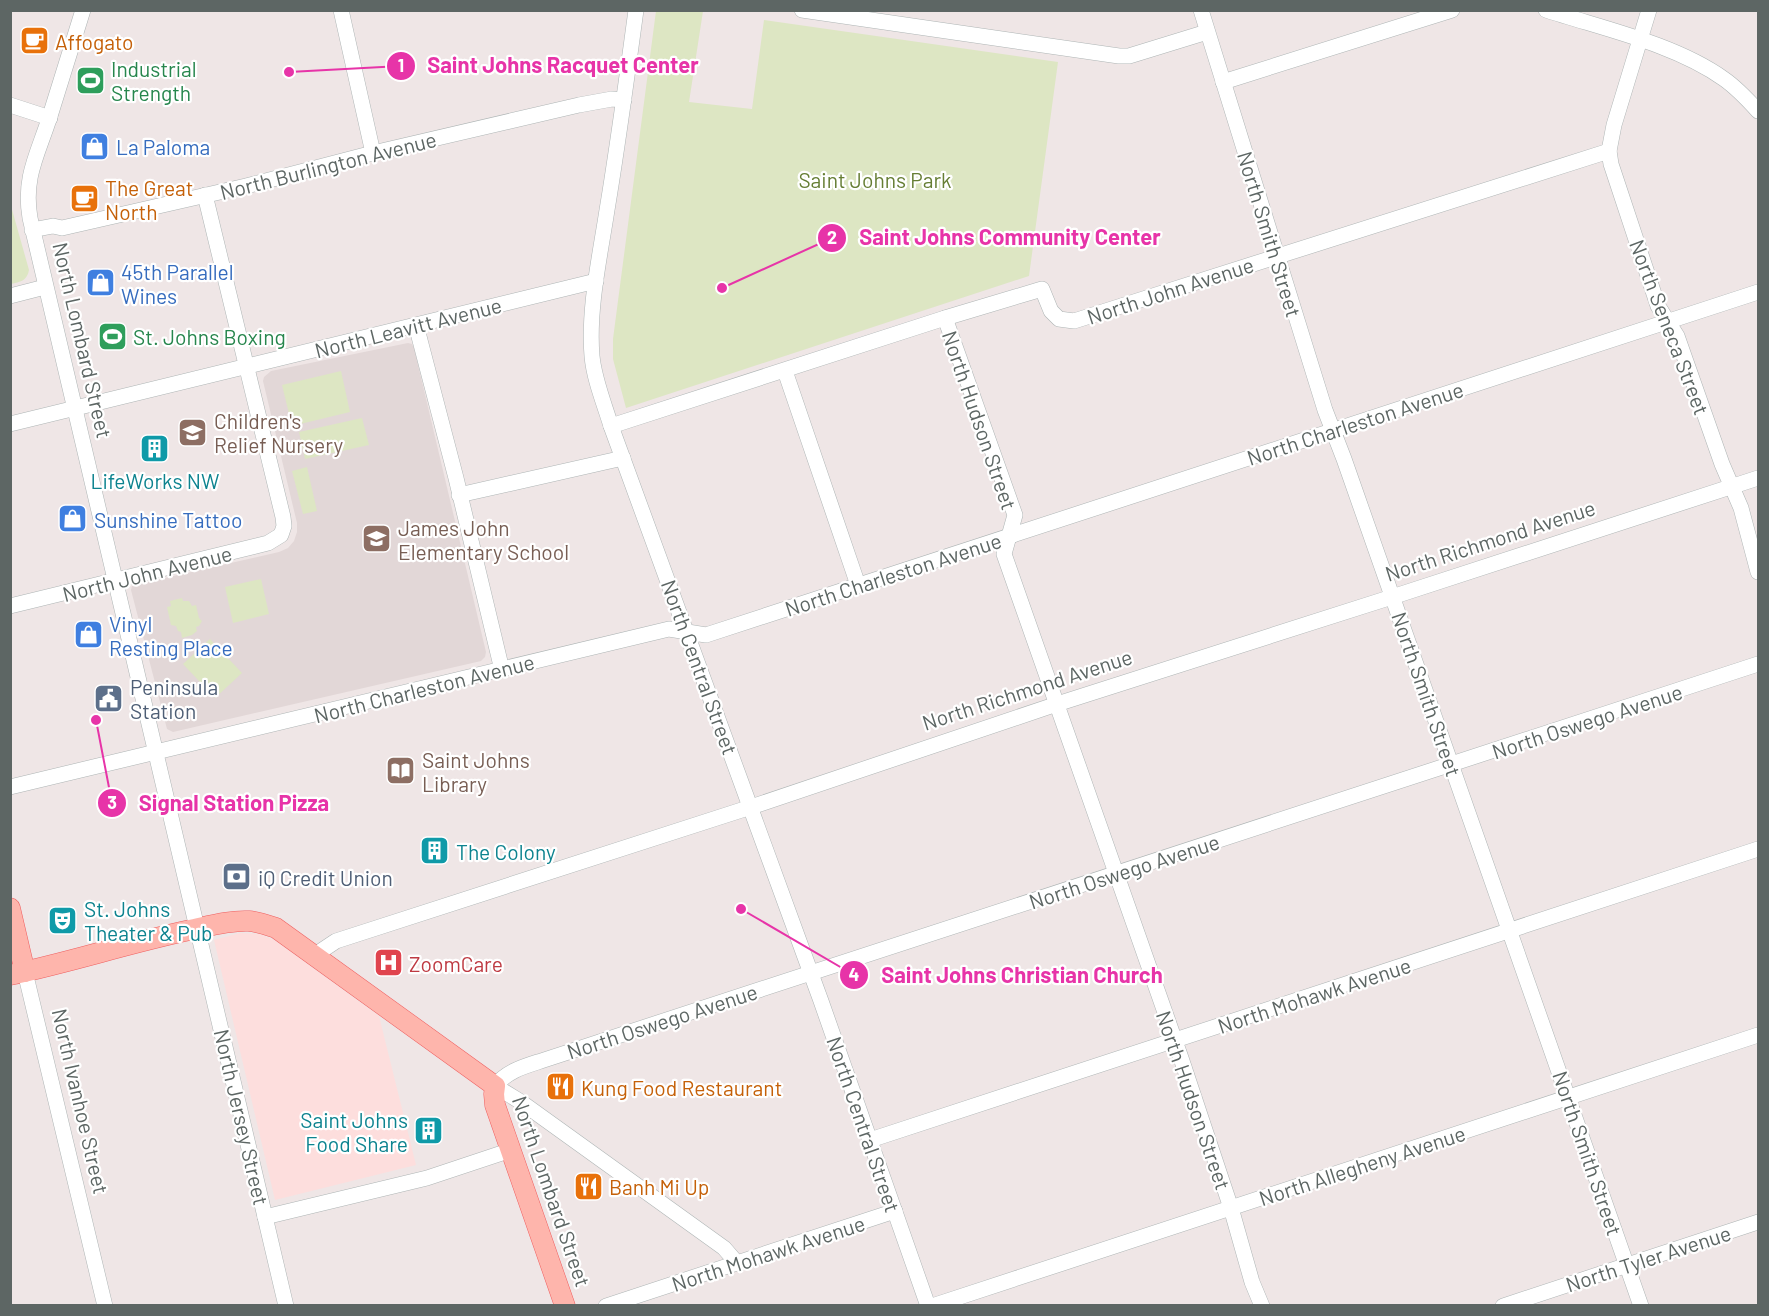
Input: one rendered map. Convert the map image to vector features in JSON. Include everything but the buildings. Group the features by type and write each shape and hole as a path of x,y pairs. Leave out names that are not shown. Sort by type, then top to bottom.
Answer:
{"main road":[{"name":"North Ivanhoe Street","path":"10,908 18,974"},
{"name":"North Lombard Street","path":"198,929 247,921 266,924 287,935 495,1086 495,1105 565,1305"},
{"path":"18,974 132,943 198,929"}],"street":[{"name":"North Lombard Street","path":"83,10 28,184 28,207 198,929"},
{"path":"341,10 373,153"},
{"name":"North Central Street","path":"636,10 596,281 592,356 599,389 930,1305"},
{"path":"802,10 1119,56 1129,56 1207,32"},
{"name":"North Smith Street","path":"1201,10 1276,256 1333,431 1641,1305"},
{"path":"1223,82 1452,10"},
{"path":"1546,10 1682,55 1726,80 1758,111"},
{"name":"North Seneca Street","path":"1649,10 1614,125 1609,151 1611,164 1658,306 1677,336 1741,508 1758,572"},
{"name":"North Burlington Avenue","path":"32,230 53,226 62,228 579,105 612,99 624,100"},
{"path":"10,105 50,118"},
{"name":"North John Avenue","path":"611,426 1042,289 1051,311 1059,319 1074,321 1609,151"},
{"path":"205,195 247,367"},
{"name":"North Leavitt Avenue","path":"10,424 596,281"},
{"path":"10,296 45,287"},
{"name":"North Charleston Avenue","path":"10,787 669,628 706,634 1758,292"},
{"name":"North Hudson Street","path":"945,318 1015,515 1004,554 1174,1041 1231,1208 1252,1282 1262,1305"},
{"path":"416,325 501,670"},
{"name":"North John Avenue","path":"10,606 268,543 281,535 284,526 283,517 247,367"},
{"path":"785,371 858,585"},
{"path":"459,495 623,458"},
{"name":"North Richmond Avenue","path":"315,955 336,941 751,807 1057,704 1758,478"},
{"name":"North Oswego Avenue","path":"495,1086 512,1071 1758,664"},
{"name":"North Mohawk Avenue","path":"870,1140 1758,849"},
{"name":"North Jersey Street","path":"198,929 286,1305"},
{"name":"North Ivanhoe Street","path":"18,974 105,1305"},
{"name":"North Allegheny Avenue","path":"930,1305 1758,1035"},
{"path":"495,1086 522,1102 724,1248 737,1263"},
{"path":"266,1217 427,1178 511,1150"},
{"name":"North Mohawk Avenue","path":"606,1305 895,1211"},
{"name":"North Tyler Avenue","path":"1503,1305 1758,1222"}],"shaded area":[{"name":"James John Elementary School","path":"408,343 414,348 486,652 485,657 481,661 173,732 167,729 131,590 132,586 288,548 294,541 297,523 263,381 264,377 271,371"},
{"path":"240,933 260,934 276,941 379,1016 416,1165 275,1200 214,940"}],"green space":[{"name":"Saint Johns Park","path":"656,11 703,11 689,102 752,109 764,20 1058,62 1029,276 626,408 613,359 613,339"},
{"path":"11,206 29,270 25,279 11,284"},
{"path":"341,371 350,412 292,426 282,385"},
{"path":"362,418 369,445 305,459 299,432"},
{"path":"307,467 317,511 303,514 292,471"},
{"path":"261,579 269,614 233,623 225,587"},
{"path":"182,598 183,601 189,601 192,606 196,605 202,621 196,627 197,631 182,638 176,626 171,625 167,607 171,606 170,601"},
{"path":"210,639 242,673 215,698 183,664"}],"place":[{"name":"Affogato","path":"34,41"},
{"name":"Saint Johns Racquet Center","path":"289,72"},
{"name":"Industrial Strength","path":"90,80"},
{"name":"La Paloma","path":"95,146"},
{"name":"The Great North","path":"84,199"},
{"name":"45th Parallel Wines","path":"100,283"},
{"name":"Saint Johns Community Center","path":"722,288"},
{"name":"St. Johns Boxing","path":"112,336"},
{"name":"Children's Relief Nursery","path":"193,432"},
{"name":"LifeWorks NW","path":"155,449"},
{"name":"Sunshine Tattoo","path":"73,519"},
{"name":"James John Elementary School","path":"377,539"},
{"name":"Vinyl Resting Place","path":"88,635"},
{"name":"Peninsula Station","path":"109,698"},
{"name":"Signal Station Pizza","path":"96,720"},
{"name":"Saint Johns Library","path":"401,771"},
{"name":"The Colony","path":"435,851"},
{"name":"iQ Credit Union","path":"237,877"},
{"name":"Saint Johns Christian Church","path":"741,909"},
{"name":"St. Johns Theater & Pub","path":"63,920"},
{"name":"ZoomCare","path":"388,963"},
{"name":"Kung Food Restaurant","path":"560,1087"},
{"name":"Saint Johns Food Share","path":"429,1131"},
{"name":"Banh Mi Up","path":"588,1186"}]}
